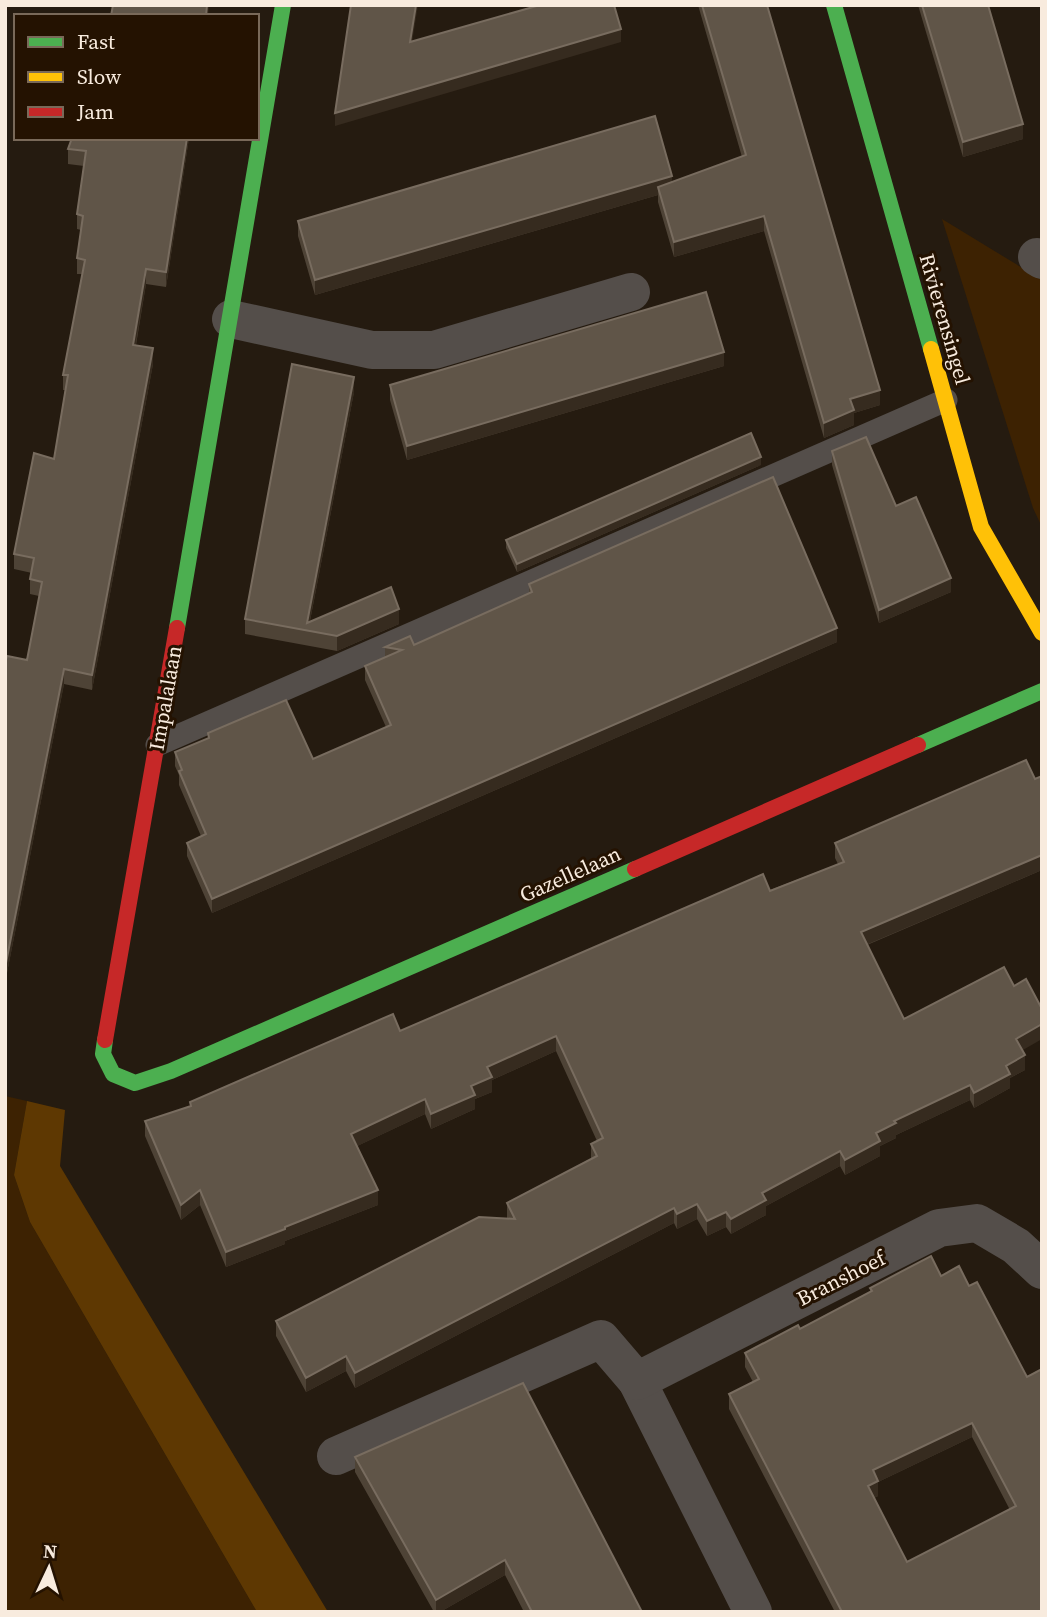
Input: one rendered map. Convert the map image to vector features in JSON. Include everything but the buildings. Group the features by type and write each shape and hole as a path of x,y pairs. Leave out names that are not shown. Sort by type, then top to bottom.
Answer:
{"street":[{"name":"Impalalaan","path":"113,1074 103,1054 283,5"},
{"name":"Rivierensingel","path":"834,5 981,527 1042,633"},
{"path":"231,319 372,350 434,350 631,292"},
{"name":"Gazellelaan","path":"113,1074 135,1083 171,1071 1042,691"},
{"name":"Branshoef","path":"637,1381 939,1228 977,1223 1016,1246 1042,1270"},
{"path":"336,1456 601,1339 637,1381 753,1612"}],"lane":[{"path":"157,745 946,400"}],"shaded area":[{"path":"942,219 1042,280 1042,527 1033,508"},
{"path":"5,1096 27,1101 14,1175 30,1222 257,1612 5,1612"},
{"path":"27,1101 65,1110 60,1166 328,1612 257,1612 30,1222 14,1175"}],"traffic: fast":[{"path":"177,628 283,5"},
{"path":"834,5 931,349"},
{"path":"918,745 1042,691"},
{"path":"105,1040 103,1054 113,1074 135,1083 171,1071 635,869"}],"traffic: slow":[{"path":"931,349 981,527 1042,633"}],"traffic: jam":[{"path":"105,1040 177,628"},
{"path":"635,869 918,745"}]}
